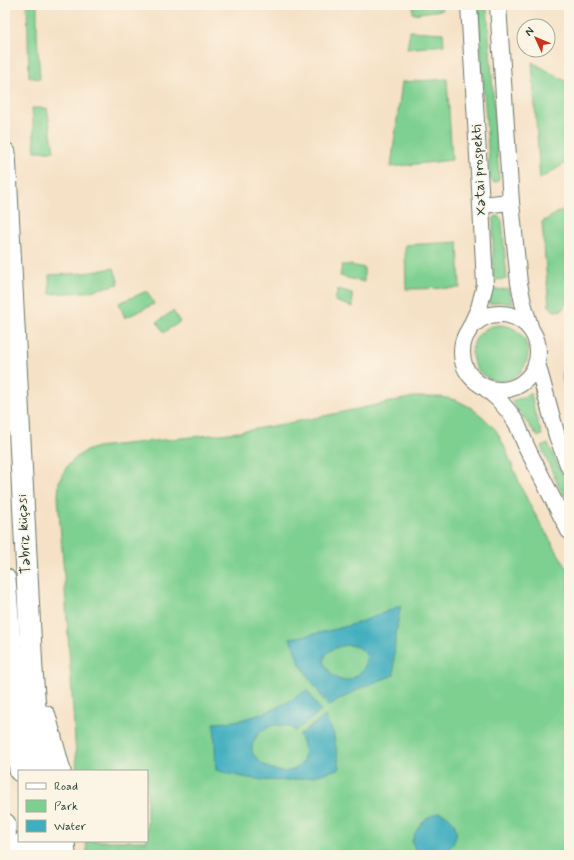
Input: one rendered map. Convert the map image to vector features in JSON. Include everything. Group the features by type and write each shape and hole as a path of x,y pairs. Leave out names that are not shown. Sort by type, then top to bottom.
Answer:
{"main road":[{"name":"Təbriz küçəsi","path":"5,153 22,671 20,770"},
{"name":"Təbriz küçəsi","path":"5,579 40,770"},
{"path":"5,749 22,671"},
{"path":"22,671 60,770"},
{"path":"5,824 6,855"},
{"path":"25,842 26,855"},
{"path":"45,842 46,855"},
{"path":"64,842 65,855"}],"street":[{"name":"Xətai prospekti","path":"468,332 479,308 485,285 469,5"},
{"path":"498,5 511,202 519,283 531,330 538,346 537,362 557,436 569,467"},
{"path":"481,205 511,202"},
{"path":"531,330 523,321 512,316 499,314 487,316 476,323 468,332 463,349 463,360 467,370 473,378 498,399 518,424 527,448 569,531"},
{"path":"483,385 493,389 504,390 515,387 525,381 532,373 537,362"}],"green space":[{"path":"27,5 37,5 37,35 40,79 29,77"},
{"path":"413,5 441,5 442,10 413,14"},
{"path":"478,5 487,5 499,178 497,182 493,182 490,178"},
{"path":"410,31 443,33 444,45 407,49"},
{"path":"532,62 569,83 569,161 540,179"},
{"path":"447,79 452,160 391,167 402,82"},
{"path":"32,108 47,108 54,151 35,151"},
{"path":"569,206 569,299 562,310 554,311 549,306 542,222"},
{"path":"496,216 500,217 502,221 507,279 493,280 493,219"},
{"path":"458,242 460,288 406,289 405,245"},
{"path":"342,265 351,265 364,268 364,282 340,276"},
{"path":"114,268 119,284 86,292 50,294 49,275 85,273"},
{"path":"338,289 352,293 353,307 335,301"},
{"path":"508,289 513,304 500,302 489,304 492,290"},
{"path":"147,291 154,304 125,318 119,303"},
{"path":"173,311 180,322 164,332 157,322"},
{"path":"494,325 506,325 516,329 524,337 528,347 528,359 524,369 516,377 506,381 494,381 484,377 476,369 472,359 472,347 476,337 484,329"},
{"path":"569,364 569,400 564,386 563,372"},
{"path":"531,393 535,414 542,435 538,437 511,401"},
{"path":"414,397 441,397 456,400 470,407 496,430 532,509 569,572 569,855 87,855 86,842 148,842 148,770 77,770 58,498 59,482 63,473 69,464 78,456 97,447 239,432"},
{"path":"548,444 569,489 569,505 541,447"}],"water":[{"path":"401,605 395,640 394,675 363,687 328,706 300,664 290,638 347,626","holes":["349,645 360,648 365,654 367,660 360,673 354,677 347,680 340,680 326,667 324,662 325,657 337,647"]},
{"path":"307,690 321,711 295,731 281,725 267,728 256,738 253,744 252,752 260,762 270,768 281,771 291,770 299,766 304,759 304,749 299,735 325,716 333,732 340,768 324,774 293,780 278,781 248,778 216,770 214,723 239,720 263,713 274,709"},
{"path":"438,813 446,815 452,820 455,826 455,841 443,852 428,853 415,849 412,842 418,828 429,817"}]}
